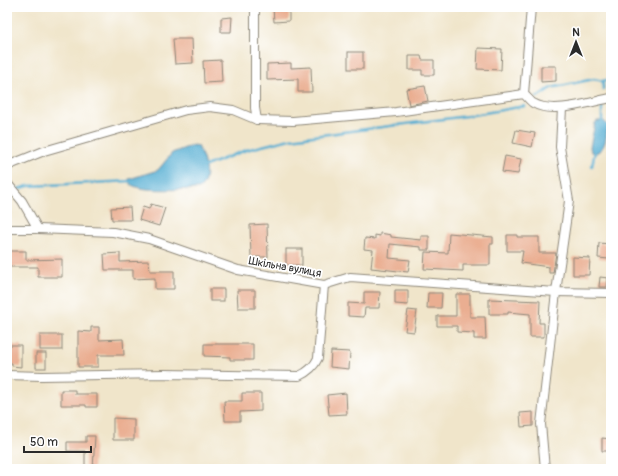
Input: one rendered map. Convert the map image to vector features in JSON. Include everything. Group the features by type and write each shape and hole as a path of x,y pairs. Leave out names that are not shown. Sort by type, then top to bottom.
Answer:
{"street":[{"path":"255,7 255,115 257,120"},
{"path":"531,7 524,94 533,103 541,106 562,108 611,98"},
{"path":"7,166 44,151 186,110 210,107 233,110 257,120 293,121 388,112 524,94"},
{"path":"545,469 541,424 556,292 569,201 560,148 562,108"},
{"path":"8,184 22,201 38,228"},
{"name":"Шкільна вулиця","path":"7,229 38,228 112,232 149,239 238,270 324,285 350,277 556,292 611,293"},
{"path":"7,375 42,376 164,374 299,376 308,372 318,358 324,285"}],"water":[{"path":"597,121 604,121 608,125 604,145 600,151 596,153 591,152 590,147 595,123"},
{"path":"193,145 198,146 206,174 203,185 199,189 147,189 134,186 130,183 129,179 158,170 172,153"}],"building":[{"path":"273,7 289,7 289,21 274,22"},
{"path":"232,17 231,32 221,32 221,18"},
{"path":"173,39 192,39 193,63 175,64"},
{"path":"478,48 502,49 501,70 477,69"},
{"path":"348,52 363,52 363,69 348,69"},
{"path":"409,56 421,56 422,60 434,60 434,75 422,75 422,70 409,70"},
{"path":"221,60 222,82 204,83 203,61"},
{"path":"291,63 291,68 311,67 312,92 298,92 298,79 267,80 267,64"},
{"path":"541,66 556,66 556,81 541,82"},
{"path":"425,86 428,101 409,105 406,89"},
{"path":"516,130 535,133 532,147 513,143"},
{"path":"505,156 521,159 518,174 502,172"},
{"path":"151,204 165,208 159,226 139,220 143,207 149,209"},
{"path":"130,207 131,220 112,220 111,208"},
{"path":"267,224 268,257 251,257 250,225"},
{"path":"380,233 391,235 391,237 421,240 421,236 429,236 429,250 421,250 421,247 390,244 389,258 410,260 408,272 371,268 373,250 364,249 365,238 375,239 375,235 380,236"},
{"path":"449,233 493,237 493,244 490,244 490,265 463,265 463,271 424,269 425,252 448,253"},
{"path":"507,235 517,235 517,237 539,237 539,253 556,253 553,273 549,273 549,267 521,263 523,251 507,251"},
{"path":"599,243 610,244 609,259 598,258"},
{"path":"286,249 302,249 302,265 286,265"},
{"path":"7,251 26,251 26,260 62,259 62,277 38,277 38,267 7,267"},
{"path":"120,253 120,262 149,261 150,271 174,271 174,289 155,289 155,278 133,279 133,270 105,270 104,254"},
{"path":"573,257 590,258 589,275 573,275"},
{"path":"600,277 608,278 607,287 599,287"},
{"path":"210,289 224,289 224,301 210,301"},
{"path":"237,290 255,290 255,308 238,308"},
{"path":"395,290 408,290 408,305 395,304"},
{"path":"364,292 380,292 379,308 365,308 364,317 348,316 348,303 364,304"},
{"path":"428,293 442,293 441,308 427,308"},
{"path":"456,294 470,294 470,317 485,317 486,339 474,339 474,333 457,332 457,326 437,326 437,316 456,316"},
{"path":"489,299 540,301 539,323 544,323 544,337 530,337 530,314 508,312 508,314 489,314"},
{"path":"408,310 417,311 414,332 405,331"},
{"path":"91,327 99,327 99,340 123,339 124,355 98,355 98,367 78,367 78,331 91,332"},
{"path":"40,335 62,335 62,350 40,350"},
{"path":"204,344 253,344 253,360 230,360 230,357 204,356"},
{"path":"9,345 21,345 21,367 12,366 12,363 9,363"},
{"path":"331,351 350,352 349,369 330,367"},
{"path":"36,353 46,353 46,368 36,368"},
{"path":"61,390 75,390 75,394 97,394 97,407 86,407 86,405 61,405"},
{"path":"242,393 261,393 261,411 240,412 240,421 225,421 224,401 242,401"},
{"path":"346,393 347,414 329,415 327,395"},
{"path":"533,412 533,426 521,427 520,413"},
{"path":"113,418 134,419 134,440 113,440"},
{"path":"86,436 95,436 93,469 85,469 85,451 67,451 67,442 86,442"},
{"path":"602,438 611,439 610,451 602,451"}],"waterway":[{"path":"537,97 551,88 594,79 603,81 611,79"},
{"path":"603,81 603,89"},
{"path":"203,167 246,150 290,139 467,116 525,106"},
{"path":"602,106 602,122"},
{"path":"592,166 595,151"},
{"path":"15,190 28,186 132,181"}]}
